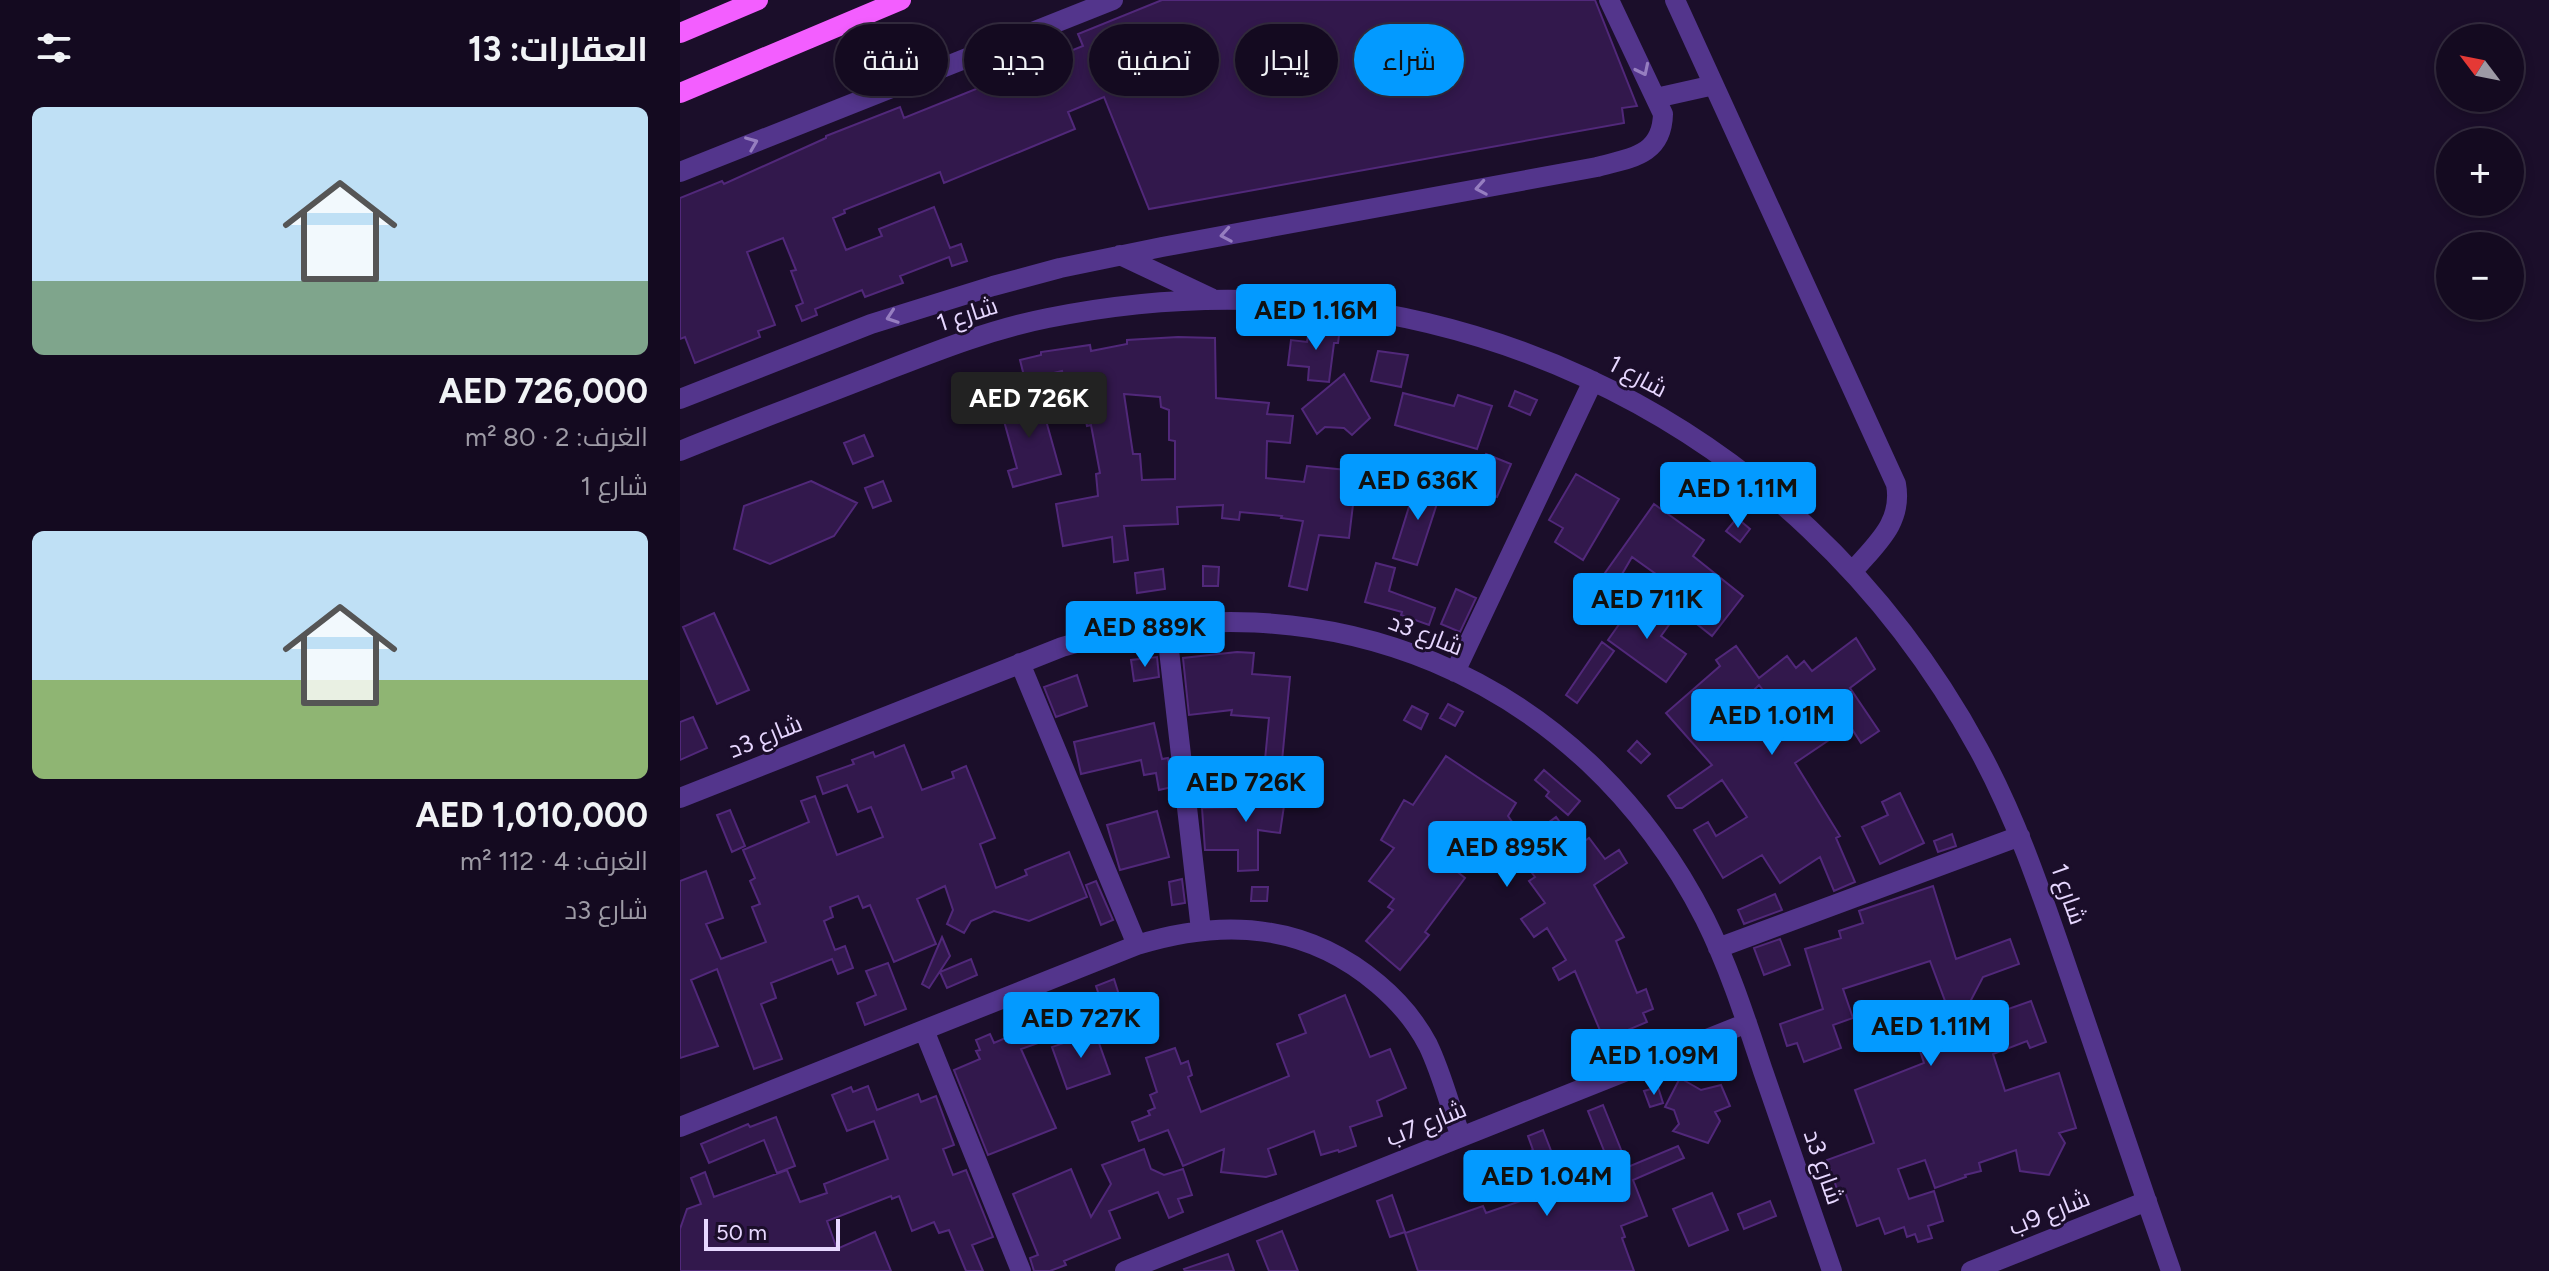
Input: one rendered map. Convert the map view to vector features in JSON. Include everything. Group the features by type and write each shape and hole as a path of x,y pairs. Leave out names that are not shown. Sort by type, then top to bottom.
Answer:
{"main road":[{"path":"680,33 758,0"},
{"path":"680,93 901,0"}],"street":[{"path":"680,172 1113,0"},
{"path":"680,399 818,344 925,306 1060,268 1597,167 1635,157 1651,147 1661,131 1663,114 1609,0"},
{"path":"1675,0 1896,484 1897,509 1893,521 1853,571"},
{"path":"1656,98 1714,85"},
{"path":"1120,255 1214,300"},
{"name":"شارع 1","path":"680,451 950,346 1015,326 1101,309 1244,299 1332,306 1418,321 1503,345 1593,381 1668,422 1753,479 1823,539 1911,642 1953,704 1982,755 2037,880 2171,1271"},
{"path":"1455,672 1593,381"},
{"name":"شارع 3د","path":"680,798 1062,647 1166,624 1253,621 1317,628 1380,642 1455,672 1497,694 1575,751 1614,789 1667,855 1718,948 1832,1271"},
{"path":"1166,624 1201,930"},
{"path":"1020,663 1137,945"},
{"path":"1718,948 2020,836"},
{"path":"680,1127 1137,945 1201,930 1248,929 1302,939 1325,948 1366,973 1400,1006 1428,1046 1461,1137"},
{"name":"شارع 7ب","path":"1125,1271 1747,1023"},
{"path":"924,1030 1021,1271"},
{"name":"شارع 9ب","path":"1971,1271 2147,1201"}],"building":[{"path":"1162,0 1595,0 1637,106 1622,108 1624,123 1149,209 1104,97 1068,112 1075,129 944,183 940,172 844,210 845,213 833,218 846,250 882,236 879,229 934,207 950,248 961,244 967,261 952,266 949,257 900,276 903,283 865,297 862,290 815,309 817,315 802,321 796,306 803,303 791,271 796,270 783,238 747,252 775,325 758,331 760,337 695,363 685,337 680,339 680,198 722,181 724,184 826,136 900,107 904,118 964,94 1073,96 1073,50 1083,46 1078,34 1089,30 1089,96 1219,96 1219,24 1103,24"},
{"path":"1310,324 1340,328 1338,343 1334,343 1329,382 1308,380 1309,367 1288,365 1291,340 1307,342"},
{"path":"1215,338 1216,398 1269,403 1267,414 1293,416 1290,443 1267,441 1266,478 1304,482 1307,466 1357,471 1349,538 1319,535 1307,590 1289,586 1303,521 1240,512 1239,520 1222,518 1223,505 1177,507 1178,524 1124,526 1128,560 1114,562 1112,537 1063,546 1056,504 1098,496 1096,474 1100,473 1091,425 1087,426 1083,408 1071,411 1062,371 1025,380 1020,360 1041,355 1041,352 1090,345 1091,351 1127,344 1127,340","holes":["1124,394 1160,397 1161,407 1169,410 1169,440 1175,441 1175,479 1142,480 1140,454 1133,454"]},
{"path":"1378,351 1408,355 1401,387 1371,381"},
{"path":"1344,374 1370,418 1352,435 1344,428 1325,427 1317,434 1302,409"},
{"path":"1515,391 1537,400 1530,415 1509,406"},
{"path":"1038,392 1061,474 1013,487 1008,471 1017,468 999,403"},
{"path":"1403,393 1454,406 1458,395 1492,406 1477,449 1395,425"},
{"path":"864,435 873,456 853,464 844,443"},
{"path":"1486,454 1511,464 1497,497 1472,487"},
{"path":"1576,474 1619,499 1583,560 1555,542 1563,528 1549,520"},
{"path":"1426,477 1444,482 1417,565 1393,558 1413,494 1420,497"},
{"path":"811,481 857,503 834,536 770,564 734,549 744,506"},
{"path":"883,481 891,501 873,508 865,488"},
{"path":"1654,504 1704,540 1693,556 1743,596 1712,636 1678,609 1688,597 1632,557 1618,581 1605,573"},
{"path":"1737,518 1750,529 1740,542 1726,531"},
{"path":"1376,563 1395,568 1389,591 1435,608 1429,625 1401,615 1402,612 1365,602"},
{"path":"1203,566 1219,567 1218,586 1203,586"},
{"path":"1163,569 1165,589 1137,593 1135,573"},
{"path":"1456,589 1476,598 1460,632 1441,624"},
{"path":"1637,599 1671,622 1661,636 1686,654 1666,682 1608,640"},
{"path":"714,613 749,690 717,704 683,627"},
{"path":"1856,638 1875,669 1850,688 1879,731 1861,743 1850,726 1795,763 1840,836 1836,838 1855,882 1834,891 1820,857 1780,883 1762,855 1723,878 1694,830 1708,822 1716,836 1747,817 1722,780 1682,808 1676,808 1668,796 1712,765 1666,713 1720,666 1716,660 1736,646 1759,678 1787,656 1796,668 1804,661 1812,671","holes":["1759,685 1780,712 1750,732 1732,711"]},
{"path":"1602,642 1614,651 1577,703 1566,695"},
{"path":"1254,653 1252,674 1290,677 1282,761 1265,760 1269,718 1231,715 1232,710 1189,715 1183,658"},
{"path":"1157,657 1159,677 1134,681 1131,660"},
{"path":"1077,675 1087,706 1056,717 1044,687"},
{"path":"1448,704 1463,712 1455,726 1440,718"},
{"path":"1412,706 1428,714 1421,729 1404,720"},
{"path":"693,717 707,748 680,760 680,722"},
{"path":"1154,723 1162,759 1168,758 1172,787 1159,790 1156,773 1144,775 1141,760 1081,774 1074,742"},
{"path":"1637,741 1650,754 1641,763 1628,751"},
{"path":"904,745 922,790 954,778 952,772 966,766 995,838 980,844 996,888 1027,875 1025,870 1069,852 1087,897 1029,921 994,911 971,921 964,933 947,924 953,910 945,886 917,899 936,944 894,962 870,905 863,908 858,896 830,907 833,917 824,921 835,950 845,946 853,968 838,974 832,959 771,983 776,998 761,1004 782,1059 754,1069 717,969 691,980 718,1046 680,1058 680,881 706,871 723,918 706,924 721,959 766,942 752,907 760,904 750,881 755,878 743,850 809,822 801,801 815,796 837,855 883,837 871,807 858,812 847,785 823,794 817,777 854,764 852,760 873,752 875,757"},
{"path":"1446,756 1516,803 1508,816 1525,840 1556,817 1578,846 1589,838 1605,859 1619,850 1627,863 1594,885 1624,937 1616,941 1637,993 1646,989 1653,1009 1643,1013 1647,1022 1604,1040 1575,971 1559,980 1553,968 1566,960 1547,928 1534,937 1521,919 1545,903 1529,881 1535,877 1499,829 1493,837 1473,824 1449,865 1465,878 1425,932 1429,935 1400,970 1366,941 1393,910 1388,907 1394,899 1369,881 1394,848 1381,840 1404,800 1413,805"},
{"path":"1277,763 1290,765 1280,833 1258,830 1258,870 1238,871 1238,850 1205,850 1202,808 1270,806"},
{"path":"1544,770 1580,801 1568,815 1546,796 1549,792 1535,780"},
{"path":"1900,793 1924,843 1880,864 1862,827 1888,815 1882,802"},
{"path":"730,810 745,846 732,852 717,815"},
{"path":"1157,811 1169,857 1120,870 1107,825"},
{"path":"1952,834 1956,846 1938,852 1934,841"},
{"path":"1182,879 1185,903 1172,905 1169,882"},
{"path":"1096,881 1113,920 1101,925 1086,885"},
{"path":"1933,886 1956,959 2010,939 2019,964 1983,977 1957,1027 2031,1001 2046,1042 2030,1048 2027,1041 1993,1054 2005,1091 2059,1073 2076,1128 2059,1133 2065,1143 2049,1175 2020,1171 2016,1150 1979,1163 1981,1171 1935,1188 1925,1160 1898,1169 1909,1199 1934,1191 1943,1221 1928,1226 1932,1238 1918,1242 1915,1234 1907,1237 1904,1227 1885,1234 1879,1218 1857,1226 1844,1189 1838,1192 1827,1160 1874,1143 1855,1090 1924,1063 1908,1014 1945,1001 1930,961 1843,989 1853,1018 1833,1025 1841,1048 1804,1062 1797,1043 1787,1046 1780,1024 1823,1009 1805,949 1841,938 1839,931 1863,923 1859,911"},
{"path":"1252,887 1268,887 1267,901 1251,901"},
{"path":"1775,894 1782,910 1744,924 1738,910"},
{"path":"942,937 950,956 929,988 922,984"},
{"path":"1780,939 1790,965 1764,975 1754,948"},
{"path":"971,959 977,975 947,988 940,972"},
{"path":"888,963 906,1009 865,1025 857,1003 876,995 866,971"},
{"path":"1114,979 1120,998 1102,1004 1096,986"},
{"path":"1345,995 1370,1057 1390,1049 1406,1088 1377,1101 1382,1116 1350,1127 1356,1146 1321,1155 1314,1131 1268,1149 1276,1174 1266,1177 1221,1172 1224,1149 1183,1166 1168,1130 1139,1141 1132,1122 1150,1115 1148,1111 1155,1108 1150,1095 1157,1092 1146,1058 1175,1048 1181,1064 1188,1061 1192,1075 1188,1077 1201,1112 1289,1076 1277,1044 1306,1033 1299,1015"},
{"path":"1036,1019 1044,1041 1021,1049 1056,1128 988,1155 954,1070 980,1059 976,1040 990,1034 994,1043 1024,1030 1022,1024"},
{"path":"1095,1032 1110,1074 1067,1089 1052,1047"},
{"path":"1680,1078 1701,1090 1721,1085 1730,1106 1715,1112 1720,1121 1708,1143 1673,1131 1679,1124 1674,1110 1665,1107"},
{"path":"868,1086 877,1110 918,1094 921,1102 936,1096 954,1145 943,1149 953,1175 966,1170 993,1237 972,1245 983,1271 966,1271 949,1230 939,1233 934,1222 912,1231 899,1196 892,1199 891,1196 827,1221 837,1249 875,1232 891,1271 680,1271 680,1229 687,1209 701,1204 691,1178 705,1172 714,1197 787,1170 800,1202 827,1193 824,1184 888,1159 874,1121 847,1131 832,1095 851,1087 853,1092"},
{"path":"1658,1087 1663,1103 1650,1107 1644,1091"},
{"path":"1603,1105 1628,1167 1678,1146 1684,1158 1633,1180 1647,1216 1621,1226 1634,1271 1418,1271 1405,1233 1483,1206 1486,1213 1535,1196 1519,1156 1533,1150 1528,1136 1543,1130 1562,1179 1581,1171 1584,1179 1611,1168 1588,1111"},
{"path":"776,1117 795,1166 777,1173 764,1140 709,1163 701,1144 748,1124 750,1127"},
{"path":"1144,1149 1151,1169 1164,1175 1183,1169 1192,1195 1178,1199 1183,1212 1169,1218 1158,1192 1109,1211 1120,1238 1064,1261 1066,1265 1050,1271 1034,1271 1030,1258 1038,1255 1013,1194 1071,1169 1091,1217 1111,1184 1102,1165"},
{"path":"1712,1193 1728,1230 1689,1246 1673,1209"},
{"path":"1392,1195 1405,1232 1390,1237 1377,1201"},
{"path":"1770,1201 1776,1216 1744,1229 1738,1214"},
{"path":"1282,1231 1298,1271 1269,1271 1257,1241"},
{"path":"1228,1254 1234,1271 1184,1269"}]}
